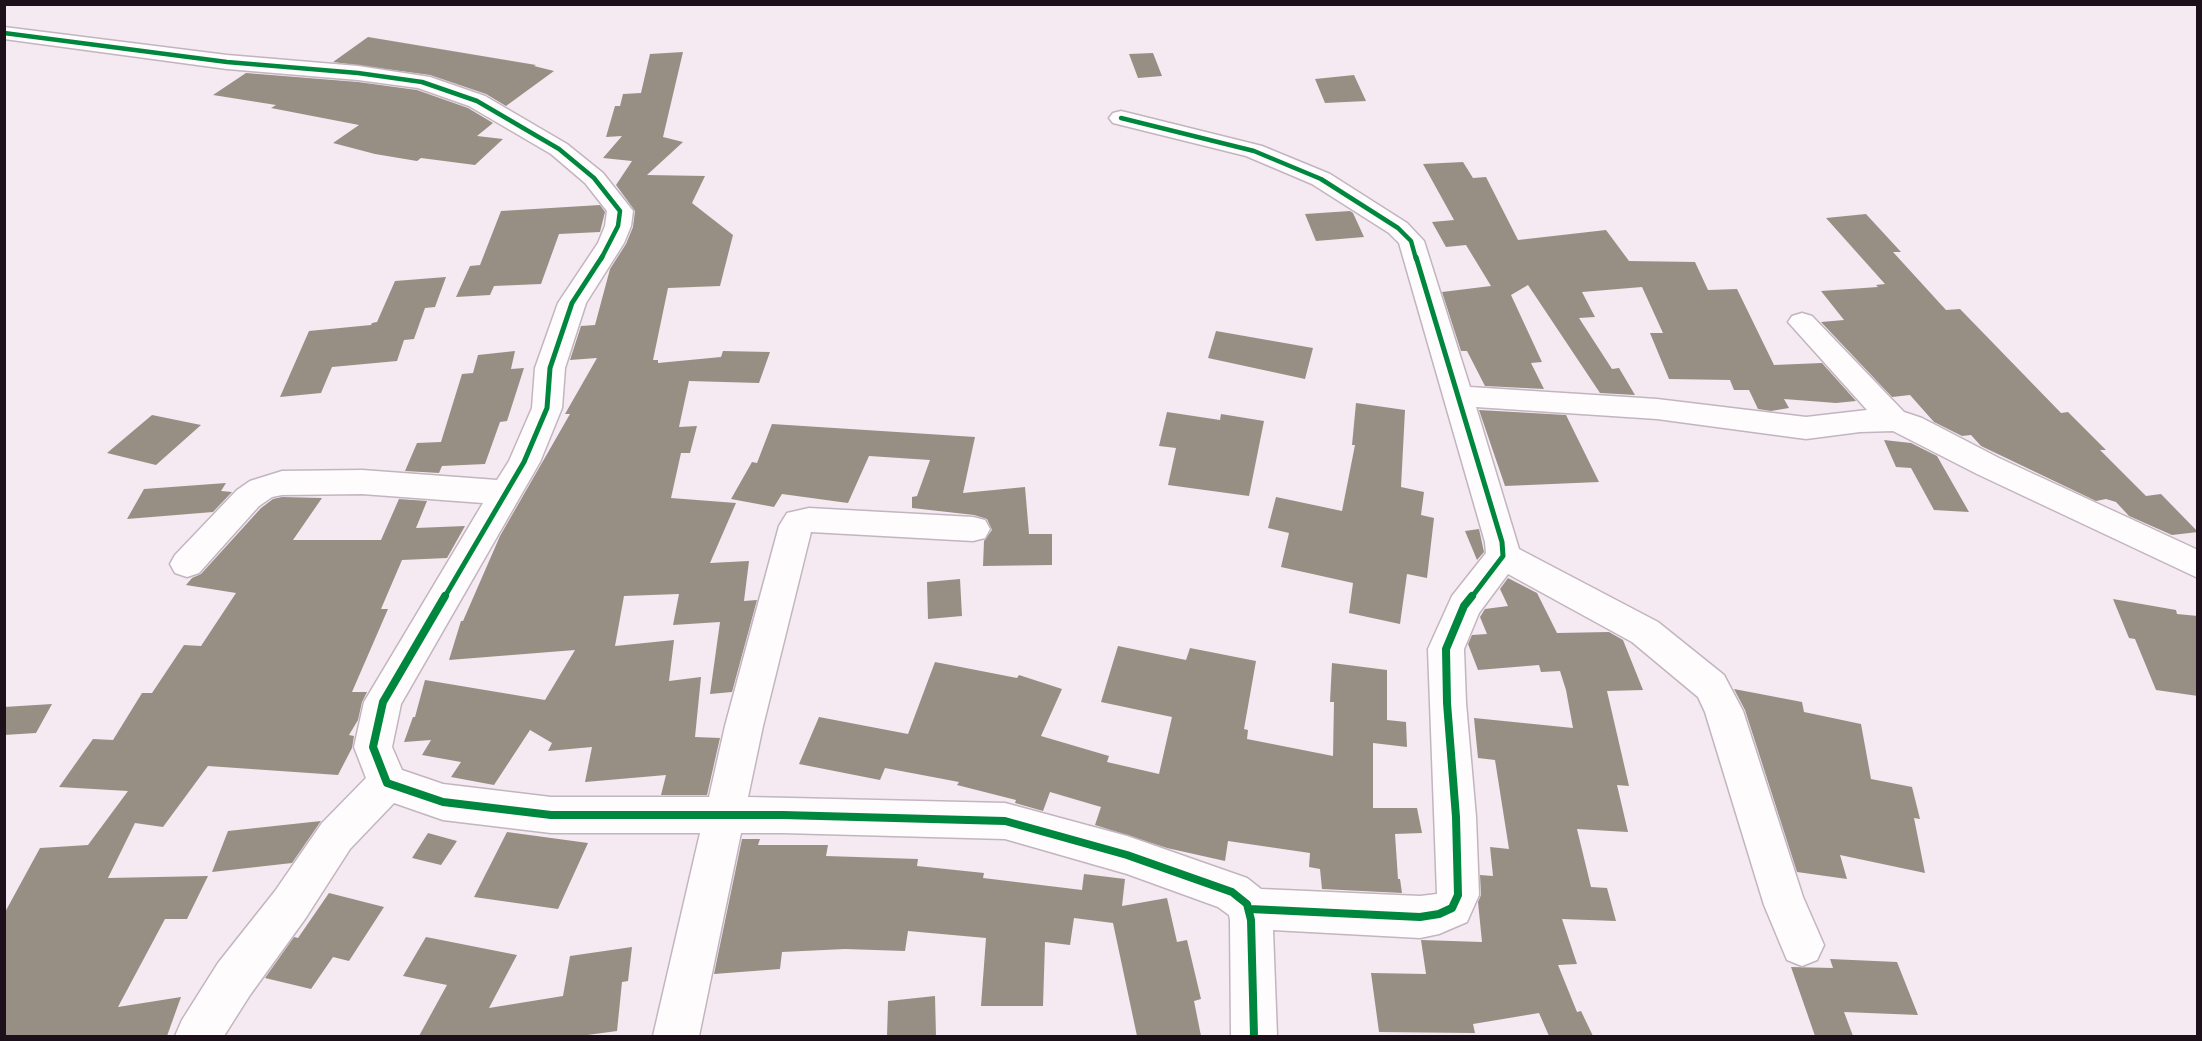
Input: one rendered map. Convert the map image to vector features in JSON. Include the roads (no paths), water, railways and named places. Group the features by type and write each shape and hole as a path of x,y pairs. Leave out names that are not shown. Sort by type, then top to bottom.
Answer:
{"street":[{"path":"4,33 227,62 358,73 422,82 477,101 559,149 594,178 620,211 618,226 611,243 572,303 550,368 547,408 524,462 383,702 373,747 387,783"},
{"path":"1121,118 1254,151 1321,179 1398,228 1411,241 1499,530 1503,556 1464,606 1456,620 1446,649 1458,884 1458,895 1452,908 1439,914 1420,917 1250,909"},
{"path":"1802,322 1893,420"},
{"path":"1457,396 1657,409 1806,428 1860,421 1893,420 1911,425 1988,466 2198,565"},
{"path":"187,564 248,498 261,489 282,483 362,482 507,492"},
{"path":"676,1036 744,726 799,522 809,520 974,529"},
{"path":"1503,556 1645,632 1711,686 1724,711 1785,905 1794,921 1802,945"},
{"path":"387,783 443,802 551,815 1005,821 1127,855 1232,891 1241,897 1250,909 1254,1036"},
{"path":"198,1036 234,979 290,905 336,836 387,783"}]}
